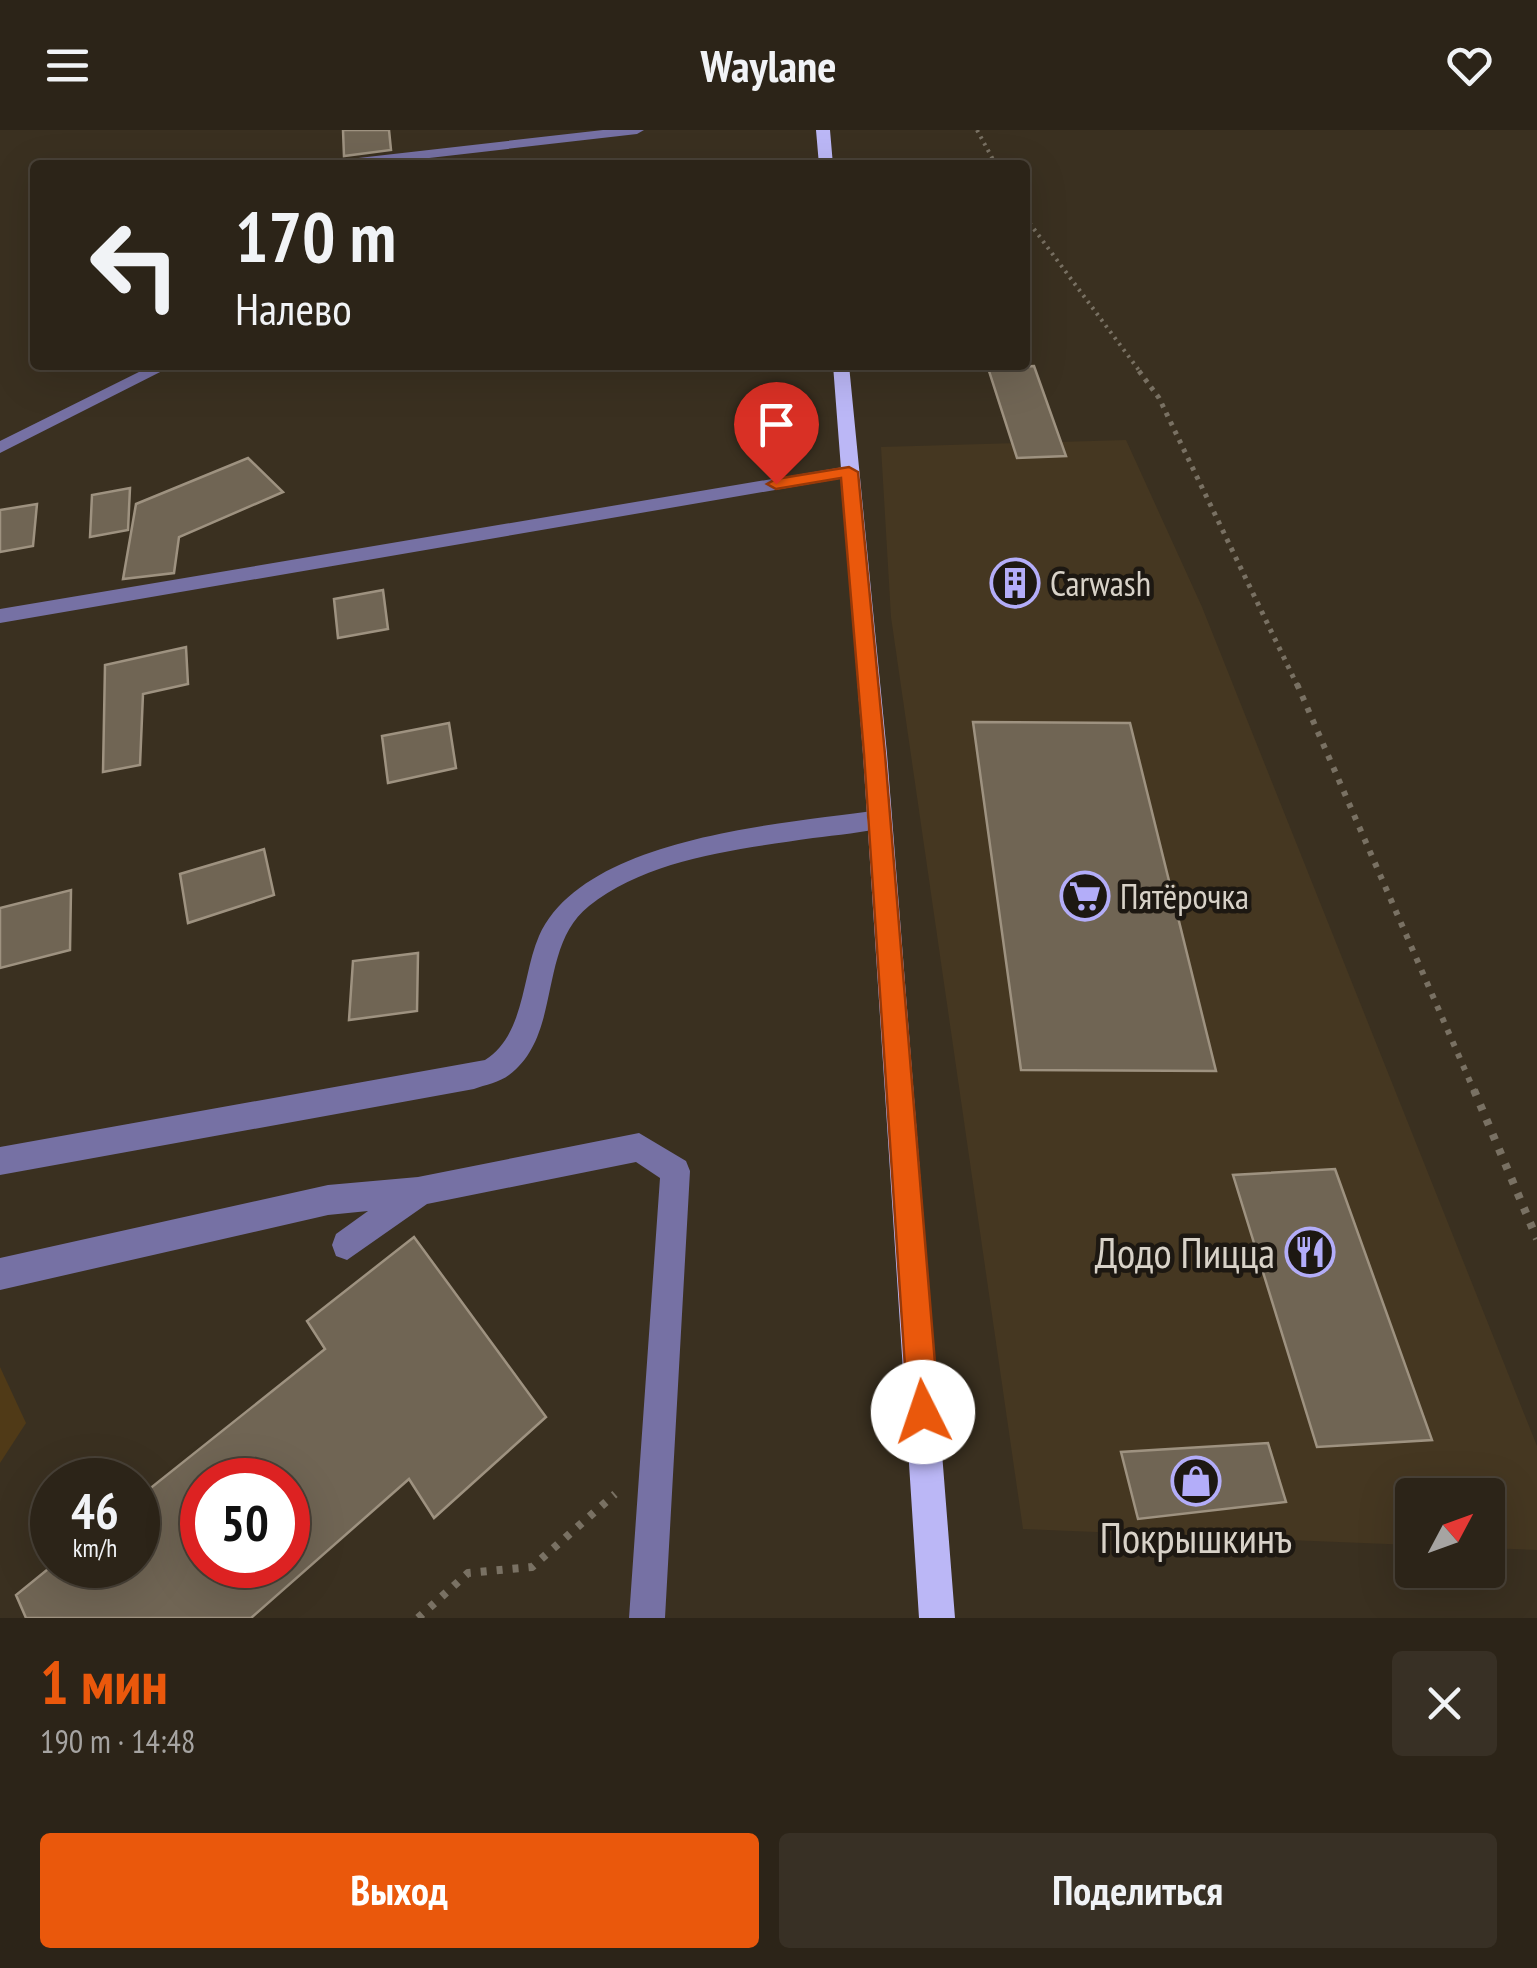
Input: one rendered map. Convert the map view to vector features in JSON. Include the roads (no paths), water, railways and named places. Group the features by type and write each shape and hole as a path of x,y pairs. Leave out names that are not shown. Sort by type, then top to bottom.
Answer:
{"main road":[{"path":"824,130 826,160"},
{"path":"841,370 880,819 938,1618"}],"street":[{"path":"376,160 637,130"},
{"path":"0,448 156,370"},
{"path":"0,616 849,472"},
{"path":"0,1161 474,1076 501,1066 519,1040 550,932 578,901 624,872 708,849 880,819"},
{"path":"0,1274 328,1200 420,1191 639,1147 676,1171 646,1618"},
{"path":"347,1245 420,1191"}],"place":[{"name":"Carwash","path":"1015,583"},
{"name":"Пятёрочка","path":"1085,896"},
{"name":"Додо Пицца","path":"1310,1252"},
{"name":"Покрышкинъ","path":"1196,1481"}]}
